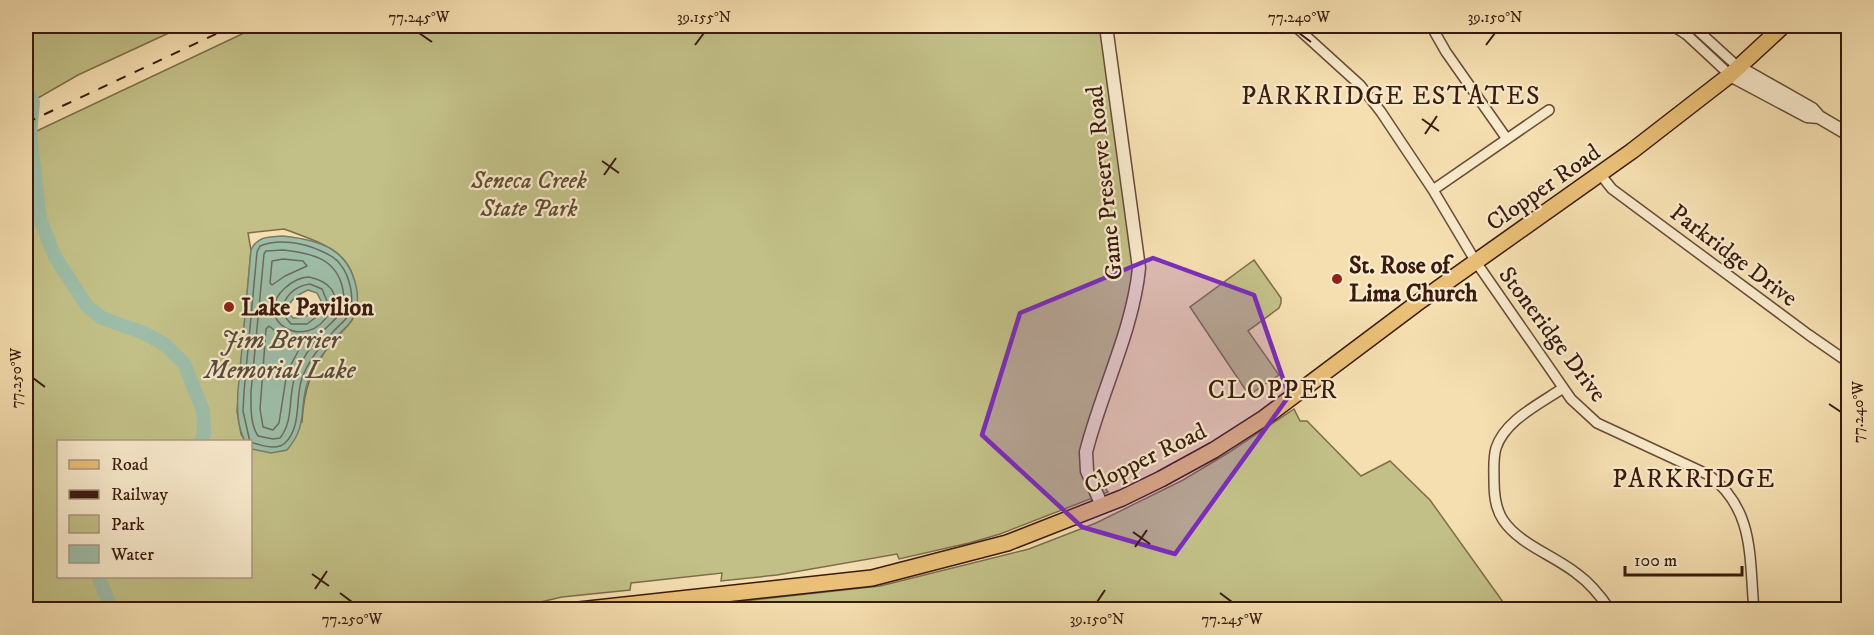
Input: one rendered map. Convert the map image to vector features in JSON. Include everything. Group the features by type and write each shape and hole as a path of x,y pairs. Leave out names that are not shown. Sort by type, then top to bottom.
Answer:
{"main road":[{"name":"Clopper Road","path":"579,609 872,578 1007,543 1102,506 1161,479 1214,450 1264,418 1416,304 1600,174 1734,71 1783,26"}],"street":[{"name":"Game Preserve Road","path":"1102,506 1087,471 1086,452 1130,313 1139,268 1106,26"},
{"name":"Stoneridge Drive","path":"1295,26 1360,85 1381,112 1433,190 1476,262 1563,388 1581,409 1597,423 1709,475 1722,485 1734,500 1743,519 1748,540 1754,609"},
{"path":"1673,26 1734,71 1812,109 1818,117 1848,134"},
{"path":"1693,26 1734,71"},
{"path":"1434,31 1446,52 1507,139"},
{"path":"1433,190 1549,110"},
{"name":"Parkridge Drive","path":"1600,174 1612,189 1848,362"},
{"path":"1563,388 1514,423 1500,438 1494,461 1494,496 1502,519 1515,533 1577,573 1598,591 1610,609"}],"highlighted area":[{"path":"1153,258 1254,295 1289,396 1175,554 1082,527 982,435 1020,313"}],"green space":[{"path":"26,26 184,26 78,75 26,105"},
{"name":"Seneca Creek State Park","path":"259,26 1101,26 1134,253 1133,288 1081,452 1108,492 1000,534 899,559 897,554 777,575 721,581 722,573 631,583 630,590 562,597 510,609 26,609 26,136","holes":["284,229 324,245 344,260 351,270 355,283 354,314 314,370 307,389 302,422 252,449 252,578 57,578 57,440 244,440 241,434 237,411 251,250 248,233"]},
{"path":"1254,260 1281,298 1281,303 1279,308 1248,331 1279,375 1249,395 1190,307"},
{"path":"1294,409 1300,421 1307,421 1361,476 1390,461 1430,500 1508,609 688,609 716,608 717,604 880,586 1029,549 1096,523 1183,480"}],"water":[{"name":"Jim Berrier Memorial Lake","path":"283,236 310,240 332,249 348,265 357,291 356,312 352,320 325,351 310,375 305,391 301,424 294,441 287,450 271,453 252,449 252,440 244,440 238,410 251,250 257,242 268,237","holes":["308,290 317,293 321,301 316,309 302,317 293,318 287,311 292,300"]}],"waterway":[{"path":"26,90 33,102 30,134 40,219 55,257 87,306 102,318 144,333 164,344 184,363 203,411 204,433 202,440"},
{"path":"99,578 112,610"}],"railway":[{"path":"26,123 233,26"}],"place":[{"name":"St. Rose of Lima Church","path":"1337,279"},
{"name":"Lake Pavilion","path":"229,307"}],"district":[{"name":"PARKRIDGE ESTATES","path":"1391,95"},
{"name":"CLOPPER","path":"1273,389"},
{"name":"PARKRIDGE","path":"1694,478"}]}
